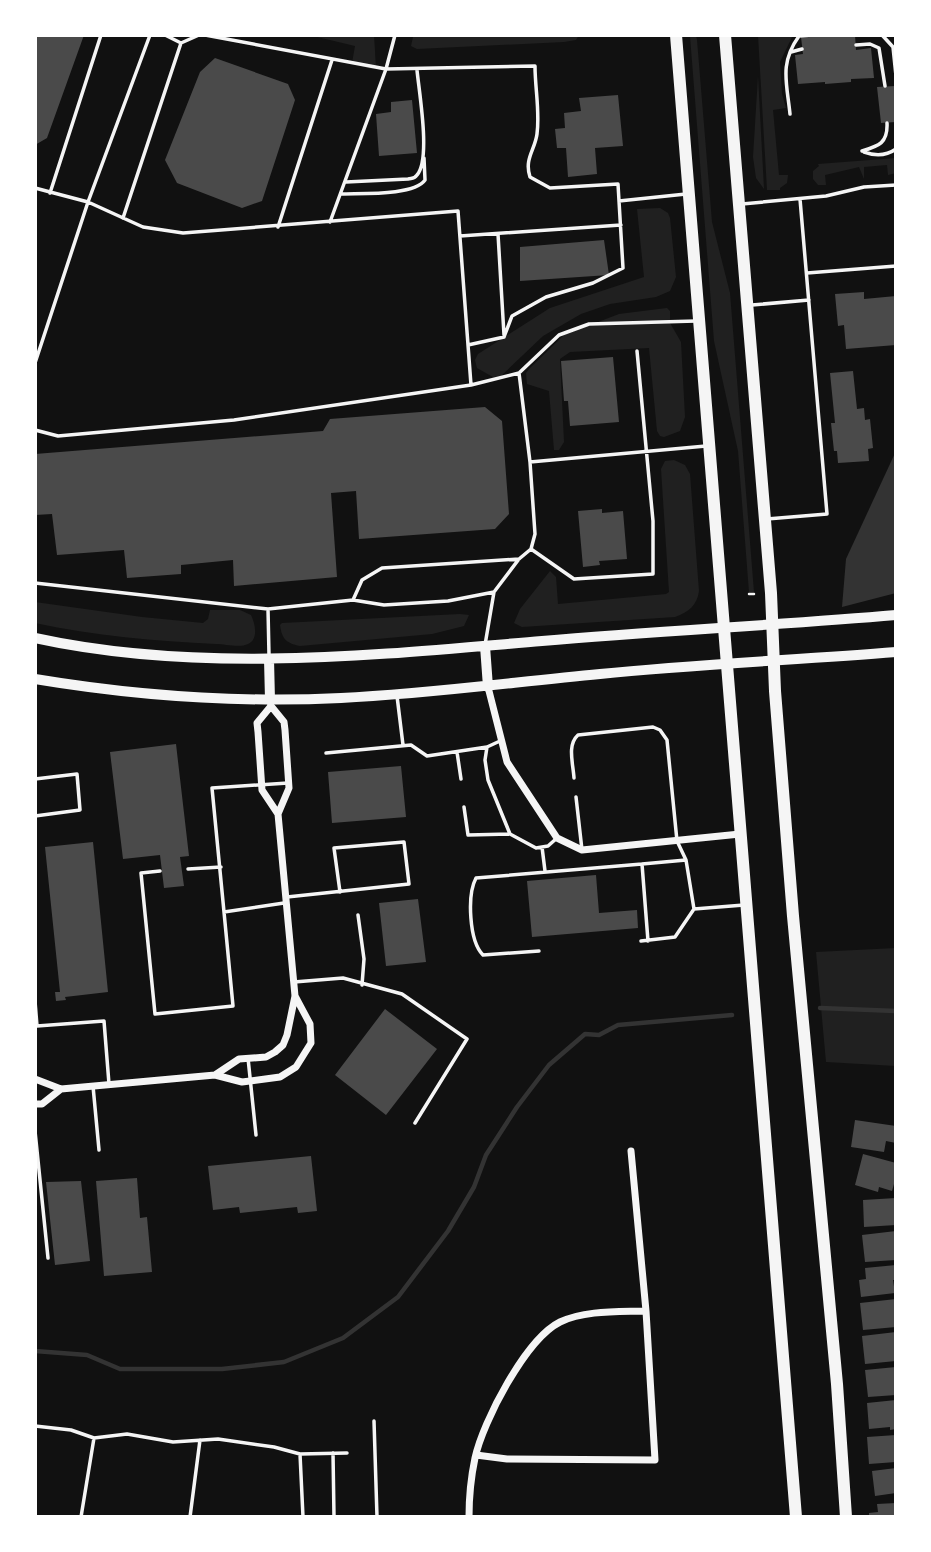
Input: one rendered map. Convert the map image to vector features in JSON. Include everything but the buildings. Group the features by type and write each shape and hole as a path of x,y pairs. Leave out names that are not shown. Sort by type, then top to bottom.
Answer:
{"main road":[{"path":"676,35 796,1517"},
{"path":"725,35 765,520 794,928 837,1384 846,1517"},
{"path":"35,638 79,648 269,659 485,646 896,615"},
{"path":"485,646 488,687"},
{"path":"35,679 145,695 270,703 896,652"},
{"path":"269,659 270,703"}],"street":[{"path":"488,687 507,762 557,838 582,850 740,834"},
{"path":"215,1074 239,1059 266,1056 283,1045 295,996 278,814 289,788 284,722 270,703 257,723 261,785 278,814"},
{"path":"35,1079 61,1089 215,1074 242,1082 271,1079 289,1073 296,1067 308,1052 311,1043 310,1024 295,996"},
{"path":"35,1104 41,1104 61,1089"},
{"path":"476,1455 507,1460 655,1460 646,1311 631,1151"},
{"path":"469,1517 476,1455 494,1408 509,1381 539,1339 558,1323 578,1316 646,1311"}],"lane":[{"path":"50,192 102,35"},
{"path":"35,363 88,202 150,35"},
{"path":"165,35 181,43"},
{"path":"123,218 181,43 200,35"},
{"path":"205,35 386,69 535,66 537,134 528,160 530,177 550,188 618,184 623,268 593,283 546,297 512,316 504,337"},
{"path":"330,222 386,69 395,35"},
{"path":"790,114 786,58 799,36 812,35"},
{"path":"882,35 893,47 896,76"},
{"path":"856,45 870,44 879,48 885,86"},
{"path":"790,52 802,49"},
{"path":"278,227 332,60"},
{"path":"341,194 417,188 425,180 417,70"},
{"path":"887,123 884,142 862,151 874,156 896,149"},
{"path":"345,182 414,178 419,173 424,154"},
{"path":"739,204 800,199 864,187 896,185"},
{"path":"35,188 88,202 143,227 183,233 458,211 471,386"},
{"path":"619,201 688,193"},
{"path":"765,520 827,514 800,199"},
{"path":"460,236 621,225"},
{"path":"498,234 504,337"},
{"path":"807,273 896,266"},
{"path":"747,305 809,300"},
{"path":"35,430 58,436 234,420 471,386 519,373 559,335 589,324 699,321"},
{"path":"468,345 504,337"},
{"path":"531,549 574,579 653,574 653,521 637,351"},
{"path":"485,646 494,592 519,559 531,549 535,534 530,462 519,373"},
{"path":"530,462 709,446"},
{"path":"353,600 362,580 382,568 519,559"},
{"path":"35,583 268,609 353,600 384,605 448,601 494,592"},
{"path":"268,609 269,659"},
{"path":"397,694 403,745"},
{"path":"574,778 571,747 578,735 653,727 660,730 667,740 677,841 686,860 694,909 675,937 641,941"},
{"path":"326,753 411,745 427,756 487,747 502,740"},
{"path":"487,747 485,760 488,780 510,834"},
{"path":"457,752 461,779"},
{"path":"35,779 77,774 80,810 35,816"},
{"path":"160,871 141,873 155,1014 233,1006 212,788 288,783"},
{"path":"576,797 582,850"},
{"path":"464,807 468,835 510,834 536,848 548,846 557,838"},
{"path":"224,912 286,900 409,884 404,842 334,848 340,892"},
{"path":"542,847 545,871"},
{"path":"539,951 483,955 475,942 470,903 472,885 476,878 686,860"},
{"path":"642,864 648,941"},
{"path":"188,869 221,867"},
{"path":"694,909 746,904"},
{"path":"358,915 364,959 362,985"},
{"path":"294,982 343,978 402,994 467,1039 415,1124"},
{"path":"35,1001 37,1026 103,1021 109,1085"},
{"path":"248,1058 256,1135"},
{"path":"93,1086 99,1150"},
{"path":"35,1131 48,1258"},
{"path":"374,1420 377,1517"},
{"path":"35,1426 71,1430 94,1438 127,1434 173,1443 218,1439 274,1447 300,1454 347,1453"},
{"path":"81,1517 94,1438"},
{"path":"190,1517 200,1440"},
{"path":"328,1517 334,1517 332,1453"},
{"path":"300,1454 303,1517"}],"shaded area":[{"path":"309,35 374,35 376,68 352,63 355,46"},
{"path":"416,35 579,35 576,40 564,42 417,49 411,46"},
{"path":"758,35 793,35 780,62 782,94 786,108 773,110 779,175 788,175 787,183 780,190 767,190"},
{"path":"690,36 696,36 697,40 712,222 730,293 754,592 749,592 738,451 714,341"},
{"path":"758,76 764,189 756,178 753,157"},
{"path":"896,158 896,173 888,175 887,165 864,167 864,179 859,167 825,175 826,185 818,185 813,179 813,171 818,164"},
{"path":"660,208 668,213 670,218 676,277 670,291 656,297 610,304 581,314 543,336 501,376 493,377 477,368 475,360 478,354 550,308 644,277 637,209"},
{"path":"667,308 670,311 670,323 681,342 685,417 680,431 664,437 657,431 649,348 570,352 560,359 564,442 559,450 554,450 549,391 527,384 526,373 564,335 619,314"},
{"path":"896,451 896,593 842,607 846,559"},
{"path":"674,460 685,465 690,474 699,591 692,607 675,617 522,627 514,623 520,609 550,571 556,577 558,604 669,592 661,469 665,461"},
{"path":"35,602 203,623 208,619 210,610 240,610 251,615 255,635 248,644 237,646 80,631 35,623"},
{"path":"469,615 464,626 432,634 300,646 286,640 280,625 282,623"},
{"path":"896,948 896,1066 826,1062 816,952"}],"waterway":[{"path":"820,1008 896,1011"},
{"path":"35,1351 87,1355 120,1369 222,1369 284,1362 343,1338 398,1297 448,1231 474,1187 486,1155 517,1107 549,1065 585,1034 599,1035 618,1025 732,1015"}]}
